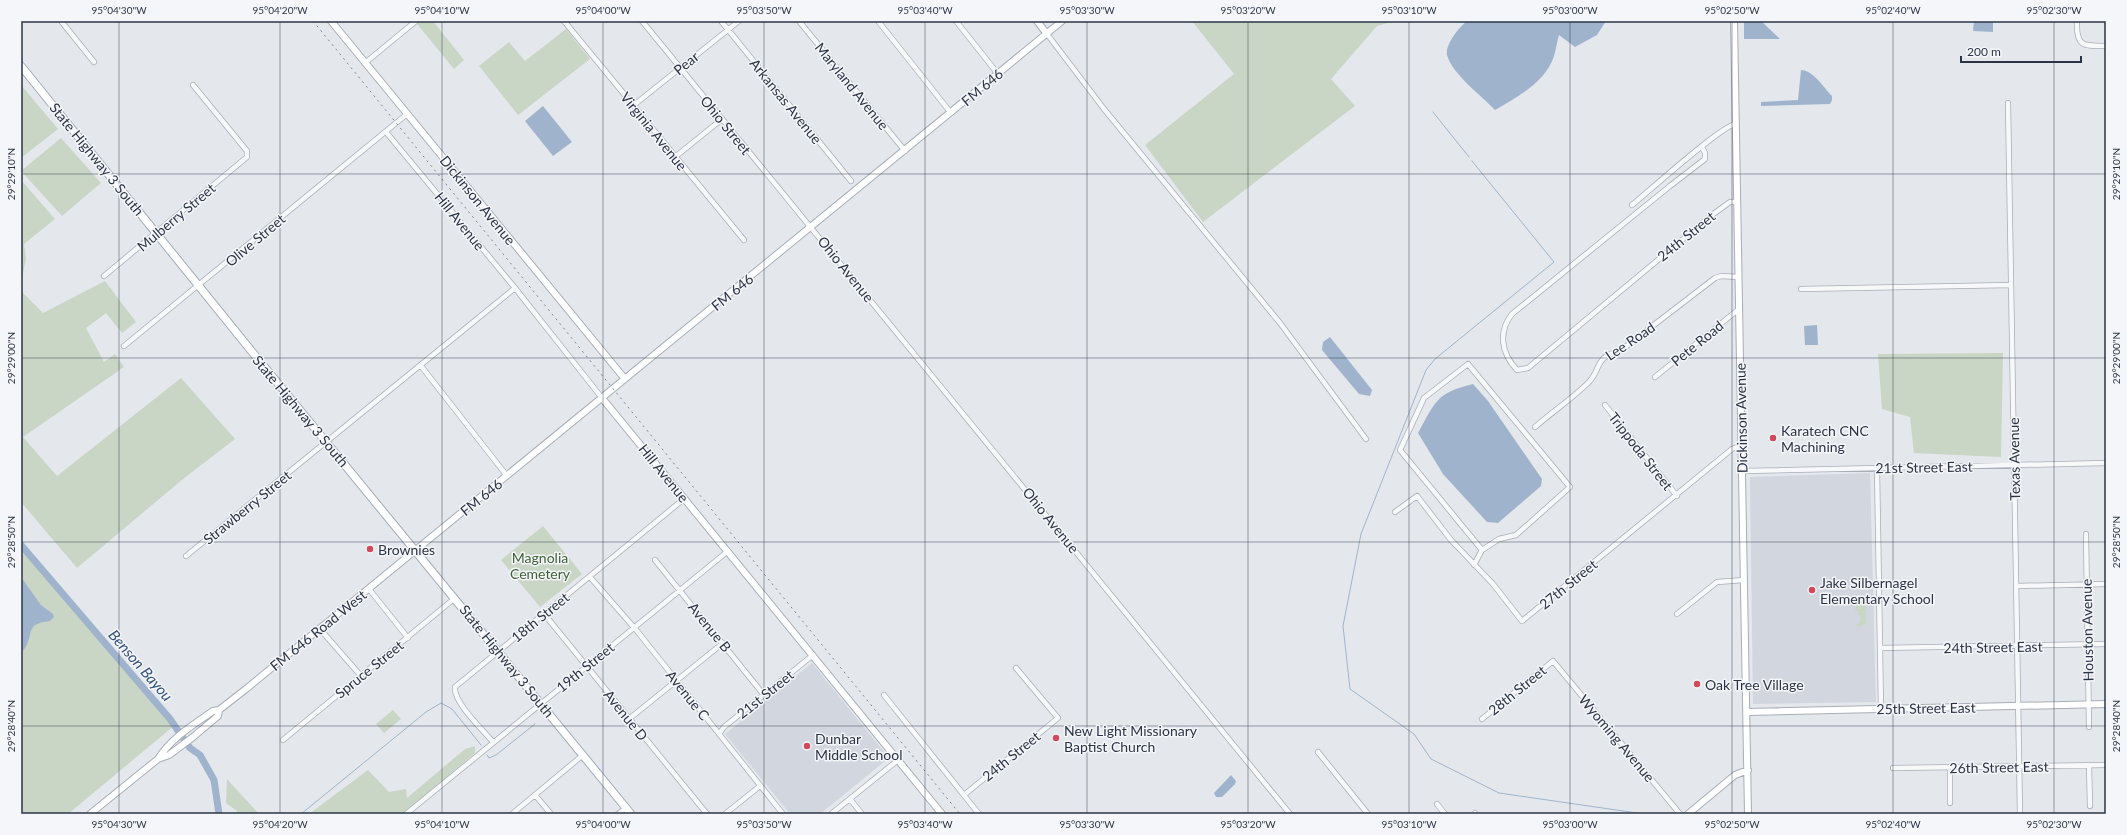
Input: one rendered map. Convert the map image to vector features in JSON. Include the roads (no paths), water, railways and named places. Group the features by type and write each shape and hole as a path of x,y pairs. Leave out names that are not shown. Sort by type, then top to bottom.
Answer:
{"main road":[{"name":"Dickinson Avenue","path":"332,21 625,379"},
{"path":"1037,21 1047,34"},
{"name":"FM 646","path":"416,550 1062,21"},
{"name":"Dickinson Avenue","path":"1734,21 1748,814"},
{"name":"State Highway 3 South","path":"21,66 631,814"},
{"name":"Hill Avenue","path":"602,398 813,655 940,813"},
{"name":"FM 646 Road West","path":"158,759 164,749 173,741 212,711 219,710 416,550"},
{"name":"25th Street East","path":"1747,712 2106,704"},
{"name":"FM 646 Road West","path":"90,814 158,759 170,754 193,737 218,716 219,710"},
{"path":"1688,814 1735,775 1748,770"}],"street":[{"path":"61,21 94,62"},
{"name":"Virginia Avenue","path":"564,21 744,240"},
{"name":"Ohio Street","path":"642,21 810,228"},
{"name":"Arkansas Avenue","path":"721,21 851,181"},
{"name":"Pear","path":"634,105 739,21"},
{"name":"Maryland Avenue","path":"799,21 905,151"},
{"path":"878,21 951,113"},
{"path":"956,21 998,74"},
{"path":"2077,21 2077,38 2081,43 2087,46 2106,46"},
{"path":"366,63 412,22"},
{"path":"1047,34 1104,109 1280,323 1366,439"},
{"name":"Mulberry Street","path":"104,276 239,165 247,156 247,152 193,85"},
{"name":"Texas Avenue","path":"2008,103 2020,814"},
{"name":"Olive Street","path":"124,346 407,114"},
{"path":"675,157 722,119"},
{"path":"1632,205 1702,147 1728,127 1736,124"},
{"name":"Hill Avenue","path":"386,132 515,288 602,398"},
{"name":"24th Street","path":"1702,147 1705,159 1512,314 1506,322 1502,338 1505,353 1512,365 1516,370 1528,368 1637,276 1728,203 1737,202"},
{"name":"Ohio Avenue","path":"810,228 851,276 1290,814"},
{"name":"Lee Road","path":"1534,427 1590,381 1602,360 1609,354 1620,351 1715,278 1721,276 1739,277"},
{"path":"1801,289 2011,285"},
{"path":"326,441 421,366 515,288"},
{"name":"Pete Road","path":"1655,377 1739,309"},
{"path":"1474,565 1482,550 1499,539 1516,535 1570,487 1468,364 1424,398 1400,450 1482,550"},
{"path":"421,366 507,476"},
{"name":"Trippoda Street","path":"1605,405 1677,496"},
{"name":"Strawberry Street","path":"186,556 308,458 326,441"},
{"name":"27th Street","path":"1395,512 1417,496 1451,540 1522,621 1677,496 1732,449 1742,445"},
{"name":"21st Street East","path":"1742,471 2106,463"},
{"path":"1877,468 1881,710"},
{"name":"18th Street","path":"493,742 459,702 454,693 455,687 498,651 545,615 685,498"},
{"name":"Houston Avenue","path":"2086,534 2089,726"},
{"path":"638,538 642,543"},
{"name":"19th Street","path":"406,814 541,702 728,552"},
{"name":"Avenue B","path":"655,560 681,590 764,695"},
{"name":"Avenue C","path":"590,577 634,628 784,814"},
{"path":"1677,614 1717,582 1744,580"},
{"path":"2017,586 2106,584"},
{"path":"368,589 408,638"},
{"name":"Spruce Street","path":"283,740 455,598"},
{"name":"Avenue D","path":"545,615 707,814"},
{"path":"320,629 361,676"},
{"path":"629,719 723,643"},
{"name":"24th Street East","path":"1880,648 2106,644"},
{"name":"21st Street","path":"719,734 724,727 813,655"},
{"name":"28th Street","path":"1482,719 1553,661"},
{"name":"Wyoming Avenue","path":"1553,661 1680,814"},
{"name":"24th Street","path":"964,795 1058,718 1016,668"},
{"path":"884,695 979,814"},
{"path":"1318,752 1368,814"},
{"path":"512,814 583,755"},
{"path":"831,814 898,760"},
{"path":"2089,765 2090,806"},
{"name":"26th Street East","path":"1893,768 2106,765"},
{"path":"1950,768 1950,803"},
{"path":"725,814 760,786"},
{"path":"535,795 551,814"},
{"path":"850,799 862,814"},
{"path":"1437,804 1445,814"},
{"path":"618,814 626,808"}],"water":[{"path":"1467,21 1606,21 1597,35 1575,47 1559,35 1554,56 1544,74 1530,88 1495,110 1461,77 1455,70 1447,55 1450,41 1460,27"},
{"path":"1744,21 1761,21 1780,39 1744,39"},
{"path":"1974,21 1993,21 1993,32 1973,31"},
{"path":"1801,70 1814,76 1832,96 1830,104 1761,106 1761,102 1798,100"},
{"path":"543,106 572,142 553,156 525,121"},
{"path":"1817,325 1818,345 1805,345 1804,326"},
{"path":"1330,337 1372,390 1370,396 1359,394 1322,350 1323,342"},
{"path":"1473,384 1488,401 1542,479 1541,486 1498,523 1487,522 1443,474 1418,433 1438,400 1451,391"},
{"path":"21,577 41,605 53,614 54,617 50,621 35,625 32,628 26,647 21,653"},
{"path":"1231,775 1236,781 1235,784 1222,797 1216,797 1214,793"}],"waterway":[{"path":"1433,112 1469,157"},
{"path":"1472,161 1554,262 1435,359 1426,370 1361,534 1343,626 1350,689 1414,734 1431,759 1499,793 1644,814"},
{"name":"Benson Bayou","path":"21,545 170,719 190,748 200,755 214,780 219,814"},
{"path":"301,814 426,712 441,703 452,709 481,745"},
{"path":"487,755 489,758 496,755 535,724"}],"railway":[{"path":"313,21 960,814"}],"place":[{"name":"Karatech CNC Machining","path":"1773,438"},
{"name":"Brownies","path":"370,549"},
{"name":"Jake Silbernagel Elementary School","path":"1812,590"},
{"name":"Oak Tree Village","path":"1697,684"},
{"name":"New Light Missionary Baptist Church","path":"1056,738"},
{"name":"Dunbar Middle School","path":"807,746"}],"park label":[{"name":"Magnolia Cemetery","path":"540,566"}]}
